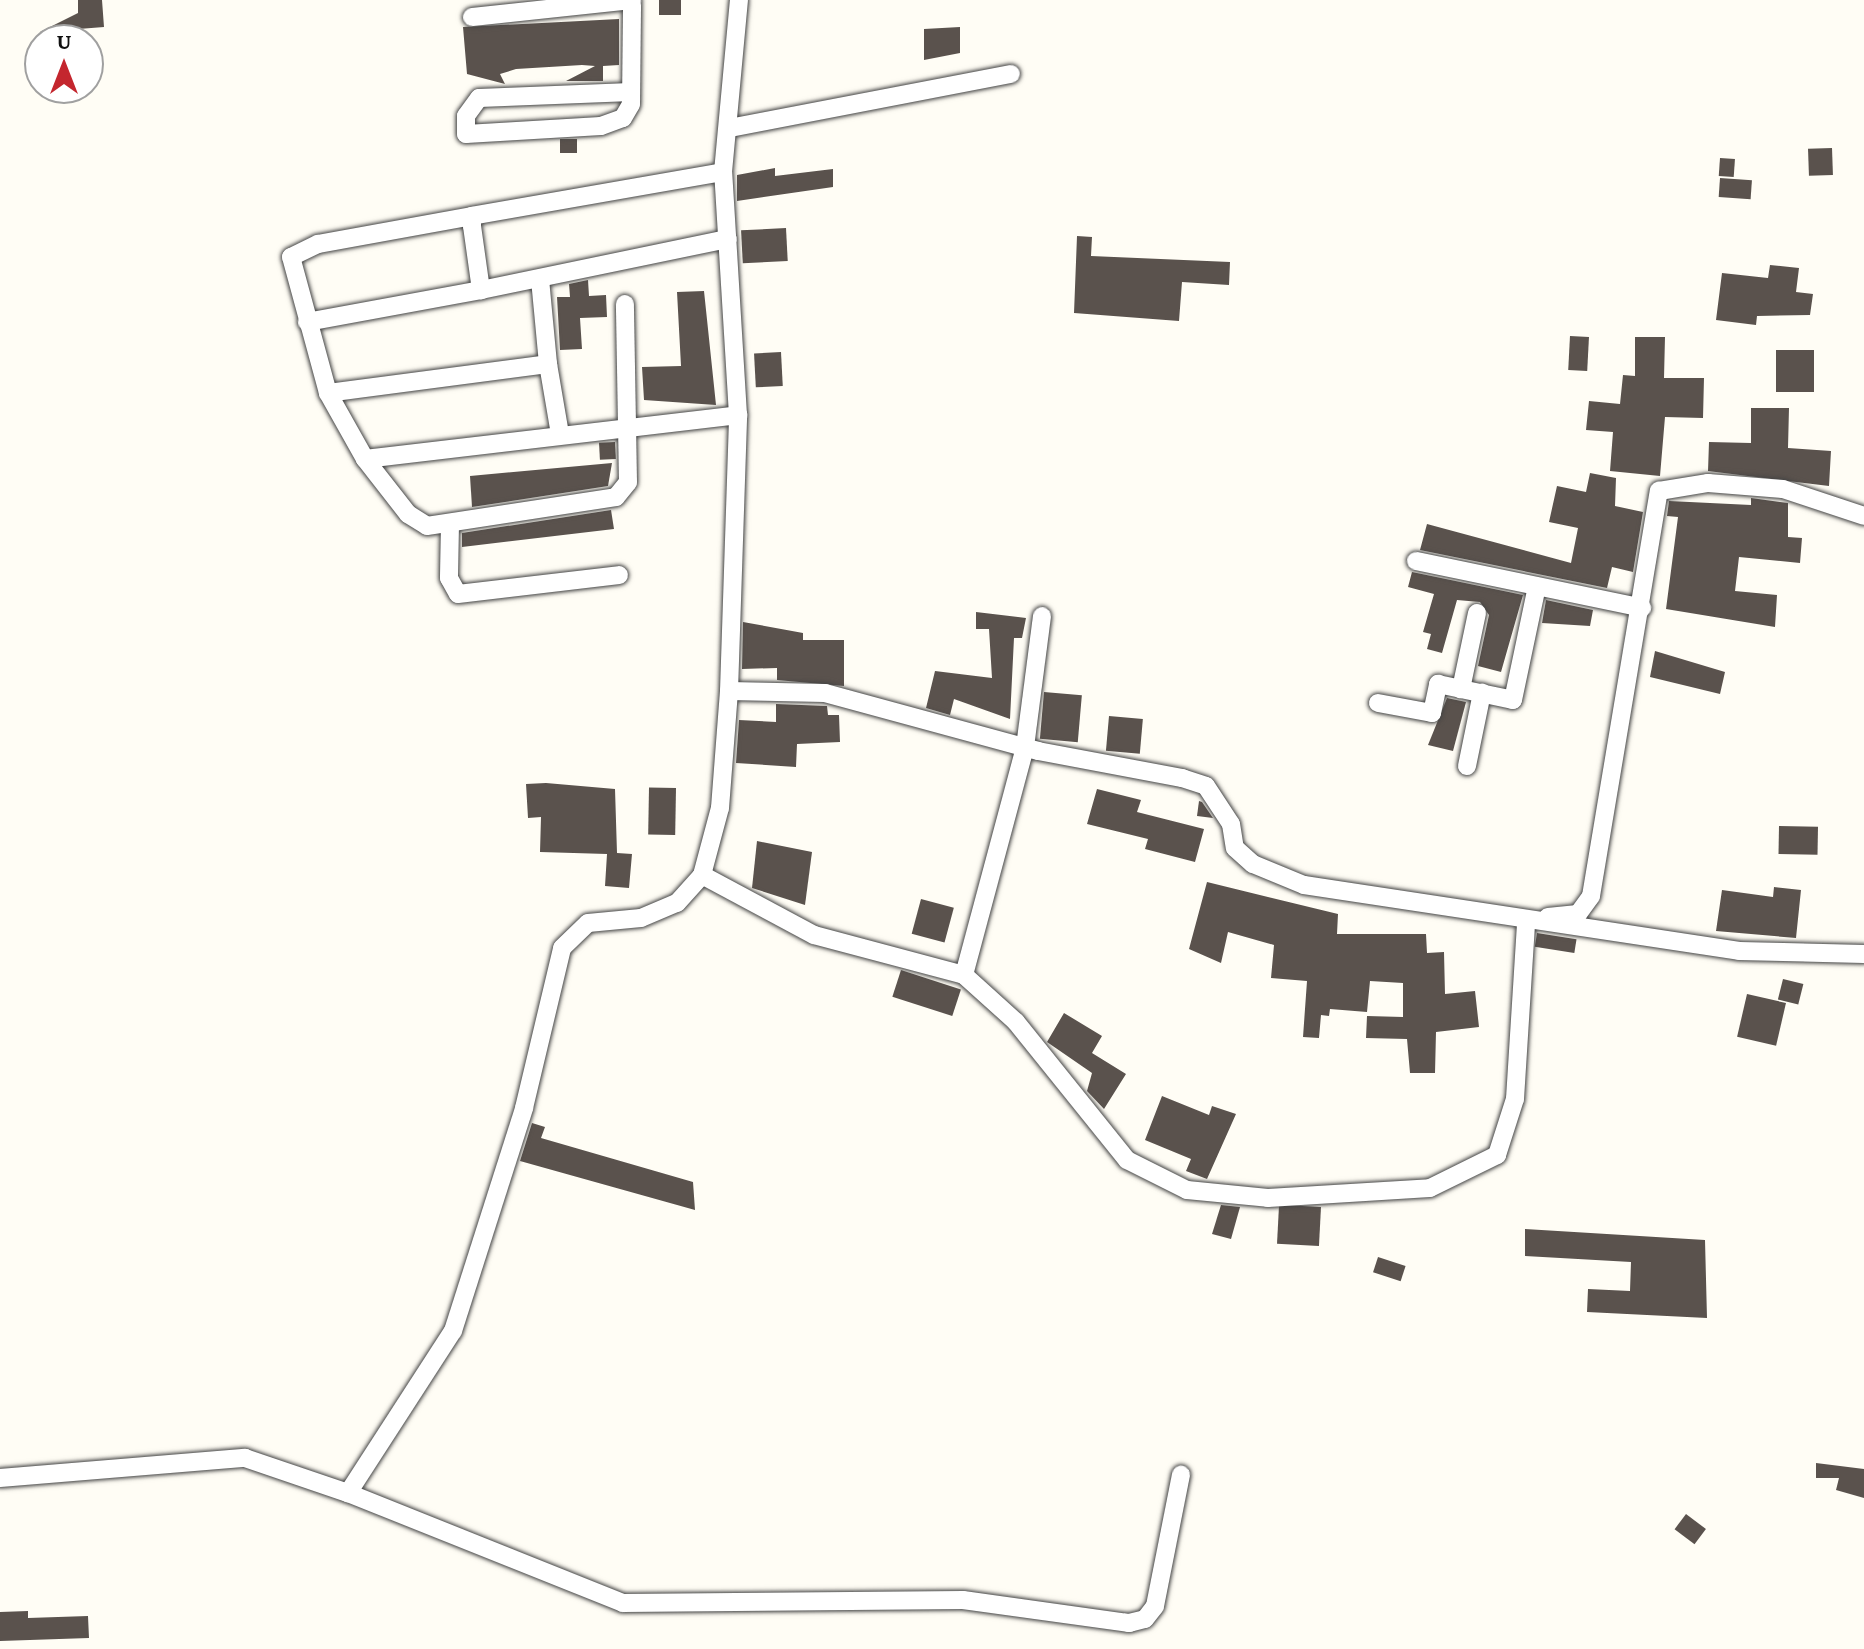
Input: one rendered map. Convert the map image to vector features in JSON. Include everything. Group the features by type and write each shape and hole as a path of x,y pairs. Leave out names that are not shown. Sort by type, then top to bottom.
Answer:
{"street":[{"path":"348,1493 449,1342 524,1108 562,948 588,923 647,917 677,903 702,875 720,808 729,691 738,415 723,172 730,128 739,0"},
{"path":"472,17 632,2 631,92 626,114 610,123 466,134 466,116 479,98 631,92"},
{"path":"730,128 1011,74"},
{"path":"625,304 630,430 628,482 616,497 450,524 417,523 365,459 328,393 289,272 291,257 302,249 723,172"},
{"path":"472,216 481,290"},
{"path":"307,322 540,279 728,239"},
{"path":"540,279 548,364 560,434"},
{"path":"328,393 548,364"},
{"path":"365,459 738,415"},
{"path":"1526,923 1588,906 1642,608 1654,500 1663,488 1783,489 1859,515"},
{"path":"450,524 449,578 458,594 619,575"},
{"path":"1416,561 1642,608"},
{"path":"1378,703 1432,713 1438,684 1513,700 1537,586"},
{"path":"1461,689 1477,613"},
{"path":"964,975 1025,747 1042,616"},
{"path":"729,691 825,693 1025,747 1206,786 1231,824 1235,848 1275,876 1526,923 1739,951 1858,953"},
{"path":"1467,766 1482,693"},
{"path":"702,875 814,935 964,975 1016,1022 1127,1160 1187,1190 1268,1198 1430,1188 1497,1155 1507,1136 1526,923"},
{"path":"0,1478 245,1458 348,1493 623,1603 963,1600 1139,1623 1155,1606 1181,1475"}],"building":[{"path":"78,0 102,0 104,24 56,24 78,13"},
{"path":"659,0 681,0 681,15 659,15"},
{"path":"619,19 619,65 603,66 603,81 566,81 595,66 582,65 516,69 500,74 505,84 467,74 463,27"},
{"path":"960,27 960,53 924,60 924,29"},
{"path":"560,139 577,139 577,153 560,153"},
{"path":"1832,148 1833,175 1809,176 1808,149"},
{"path":"1720,158 1735,159 1734,177 1719,176"},
{"path":"775,168 775,176 833,169 833,187 737,201 737,175"},
{"path":"1720,178 1752,180 1751,199 1719,197"},
{"path":"786,228 788,261 743,263 741,230"},
{"path":"1077,236 1092,237 1091,256 1230,262 1229,285 1182,282 1179,321 1074,313"},
{"path":"1770,265 1799,268 1796,292 1813,294 1810,315 1757,316 1756,325 1716,320 1722,273 1768,278"},
{"path":"588,280 589,296 606,295 607,317 580,318 582,349 560,350 557,297 570,297 569,284"},
{"path":"704,291 716,405 644,400 642,367 681,366 677,292"},
{"path":"1570,336 1589,337 1587,371 1568,370"},
{"path":"1635,337 1665,337 1664,378 1704,378 1703,418 1665,417 1660,476 1610,471 1613,432 1586,430 1589,401 1620,404 1623,375 1635,376"},
{"path":"1776,350 1814,350 1814,392 1776,392"},
{"path":"781,352 783,386 756,387 754,353"},
{"path":"1751,408 1789,408 1788,448 1831,451 1829,486 1708,471 1709,442 1751,443"},
{"path":"615,442 616,459 600,460 599,443"},
{"path":"612,463 608,486 472,507 470,476"},
{"path":"1590,473 1616,478 1615,506 1643,512 1633,572 1612,567 1607,588 1420,550 1427,524 1571,563 1578,528 1549,522 1557,486 1586,492"},
{"path":"1751,498 1788,503 1788,537 1802,538 1800,563 1739,557 1735,591 1777,595 1775,627 1666,609 1678,517 1667,516 1669,501 1751,505"},
{"path":"611,510 614,529 462,547 462,533"},
{"path":"1412,572 1523,595 1501,672 1478,666 1489,615 1480,602 1457,600 1442,653 1427,649 1431,634 1423,632 1434,594 1408,587"},
{"path":"1546,600 1593,610 1590,626 1542,623"},
{"path":"976,612 1026,618 1022,638 1014,638 1010,719 954,699 950,715 926,708 935,671 992,678 989,629 976,629"},
{"path":"743,622 803,633 803,640 844,640 844,686 777,680 777,668 742,669"},
{"path":"1655,651 1725,672 1720,694 1650,677"},
{"path":"1044,692 1082,695 1078,742 1040,739"},
{"path":"1447,698 1466,702 1453,751 1428,745"},
{"path":"776,704 827,706 828,715 839,715 840,742 797,744 796,767 736,763 739,720 776,722"},
{"path":"1109,716 1143,719 1140,754 1106,751"},
{"path":"526,784 615,789 617,853 632,854 629,888 605,886 607,854 540,852 541,817 528,818"},
{"path":"649,788 676,788 675,835 648,835"},
{"path":"1097,789 1141,800 1137,812 1204,829 1195,862 1145,849 1148,839 1087,824"},
{"path":"1199,801 1202,802 1213,818 1197,816"},
{"path":"1779,826 1818,827 1818,855 1779,854"},
{"path":"757,841 812,852 805,905 752,888"},
{"path":"1207,882 1338,914 1337,934 1426,934 1427,953 1444,952 1445,994 1475,991 1479,1027 1436,1032 1435,1073 1410,1073 1407,1039 1366,1038 1367,1016 1403,1017 1403,983 1370,981 1367,1012 1330,1009 1329,1016 1321,1015 1319,1038 1303,1037 1307,981 1271,978 1274,945 1228,932 1221,963 1189,949"},
{"path":"1774,887 1801,890 1796,938 1716,931 1722,890 1773,897"},
{"path":"921,899 954,908 945,943 912,934"},
{"path":"1537,933 1577,939 1574,953 1535,947"},
{"path":"901,970 961,989 952,1016 892,997"},
{"path":"1783,979 1803,984 1798,1004 1778,999"},
{"path":"1747,994 1786,1003 1776,1046 1737,1037"},
{"path":"1064,1013 1102,1036 1092,1053 1126,1074 1104,1109 1087,1091 1092,1073 1047,1042"},
{"path":"1162,1096 1209,1115 1212,1106 1236,1114 1207,1179 1186,1171 1191,1159 1145,1140"},
{"path":"532,1123 545,1127 541,1138 693,1182 695,1210 520,1161"},
{"path":"1221,1205 1240,1207 1231,1239 1212,1234"},
{"path":"1279,1205 1321,1207 1319,1246 1277,1244"},
{"path":"1525,1229 1705,1240 1707,1318 1587,1312 1588,1289 1630,1291 1631,1262 1525,1256"},
{"path":"1378,1257 1406,1266 1401,1281 1373,1272"},
{"path":"1816,1463 1864,1469 1864,1498 1836,1490 1839,1478 1816,1478"},
{"path":"1686,1514 1706,1529 1695,1544 1675,1529"},
{"path":"28,1611 28,1618 88,1616 89,1638 0,1641 0,1612"}]}
